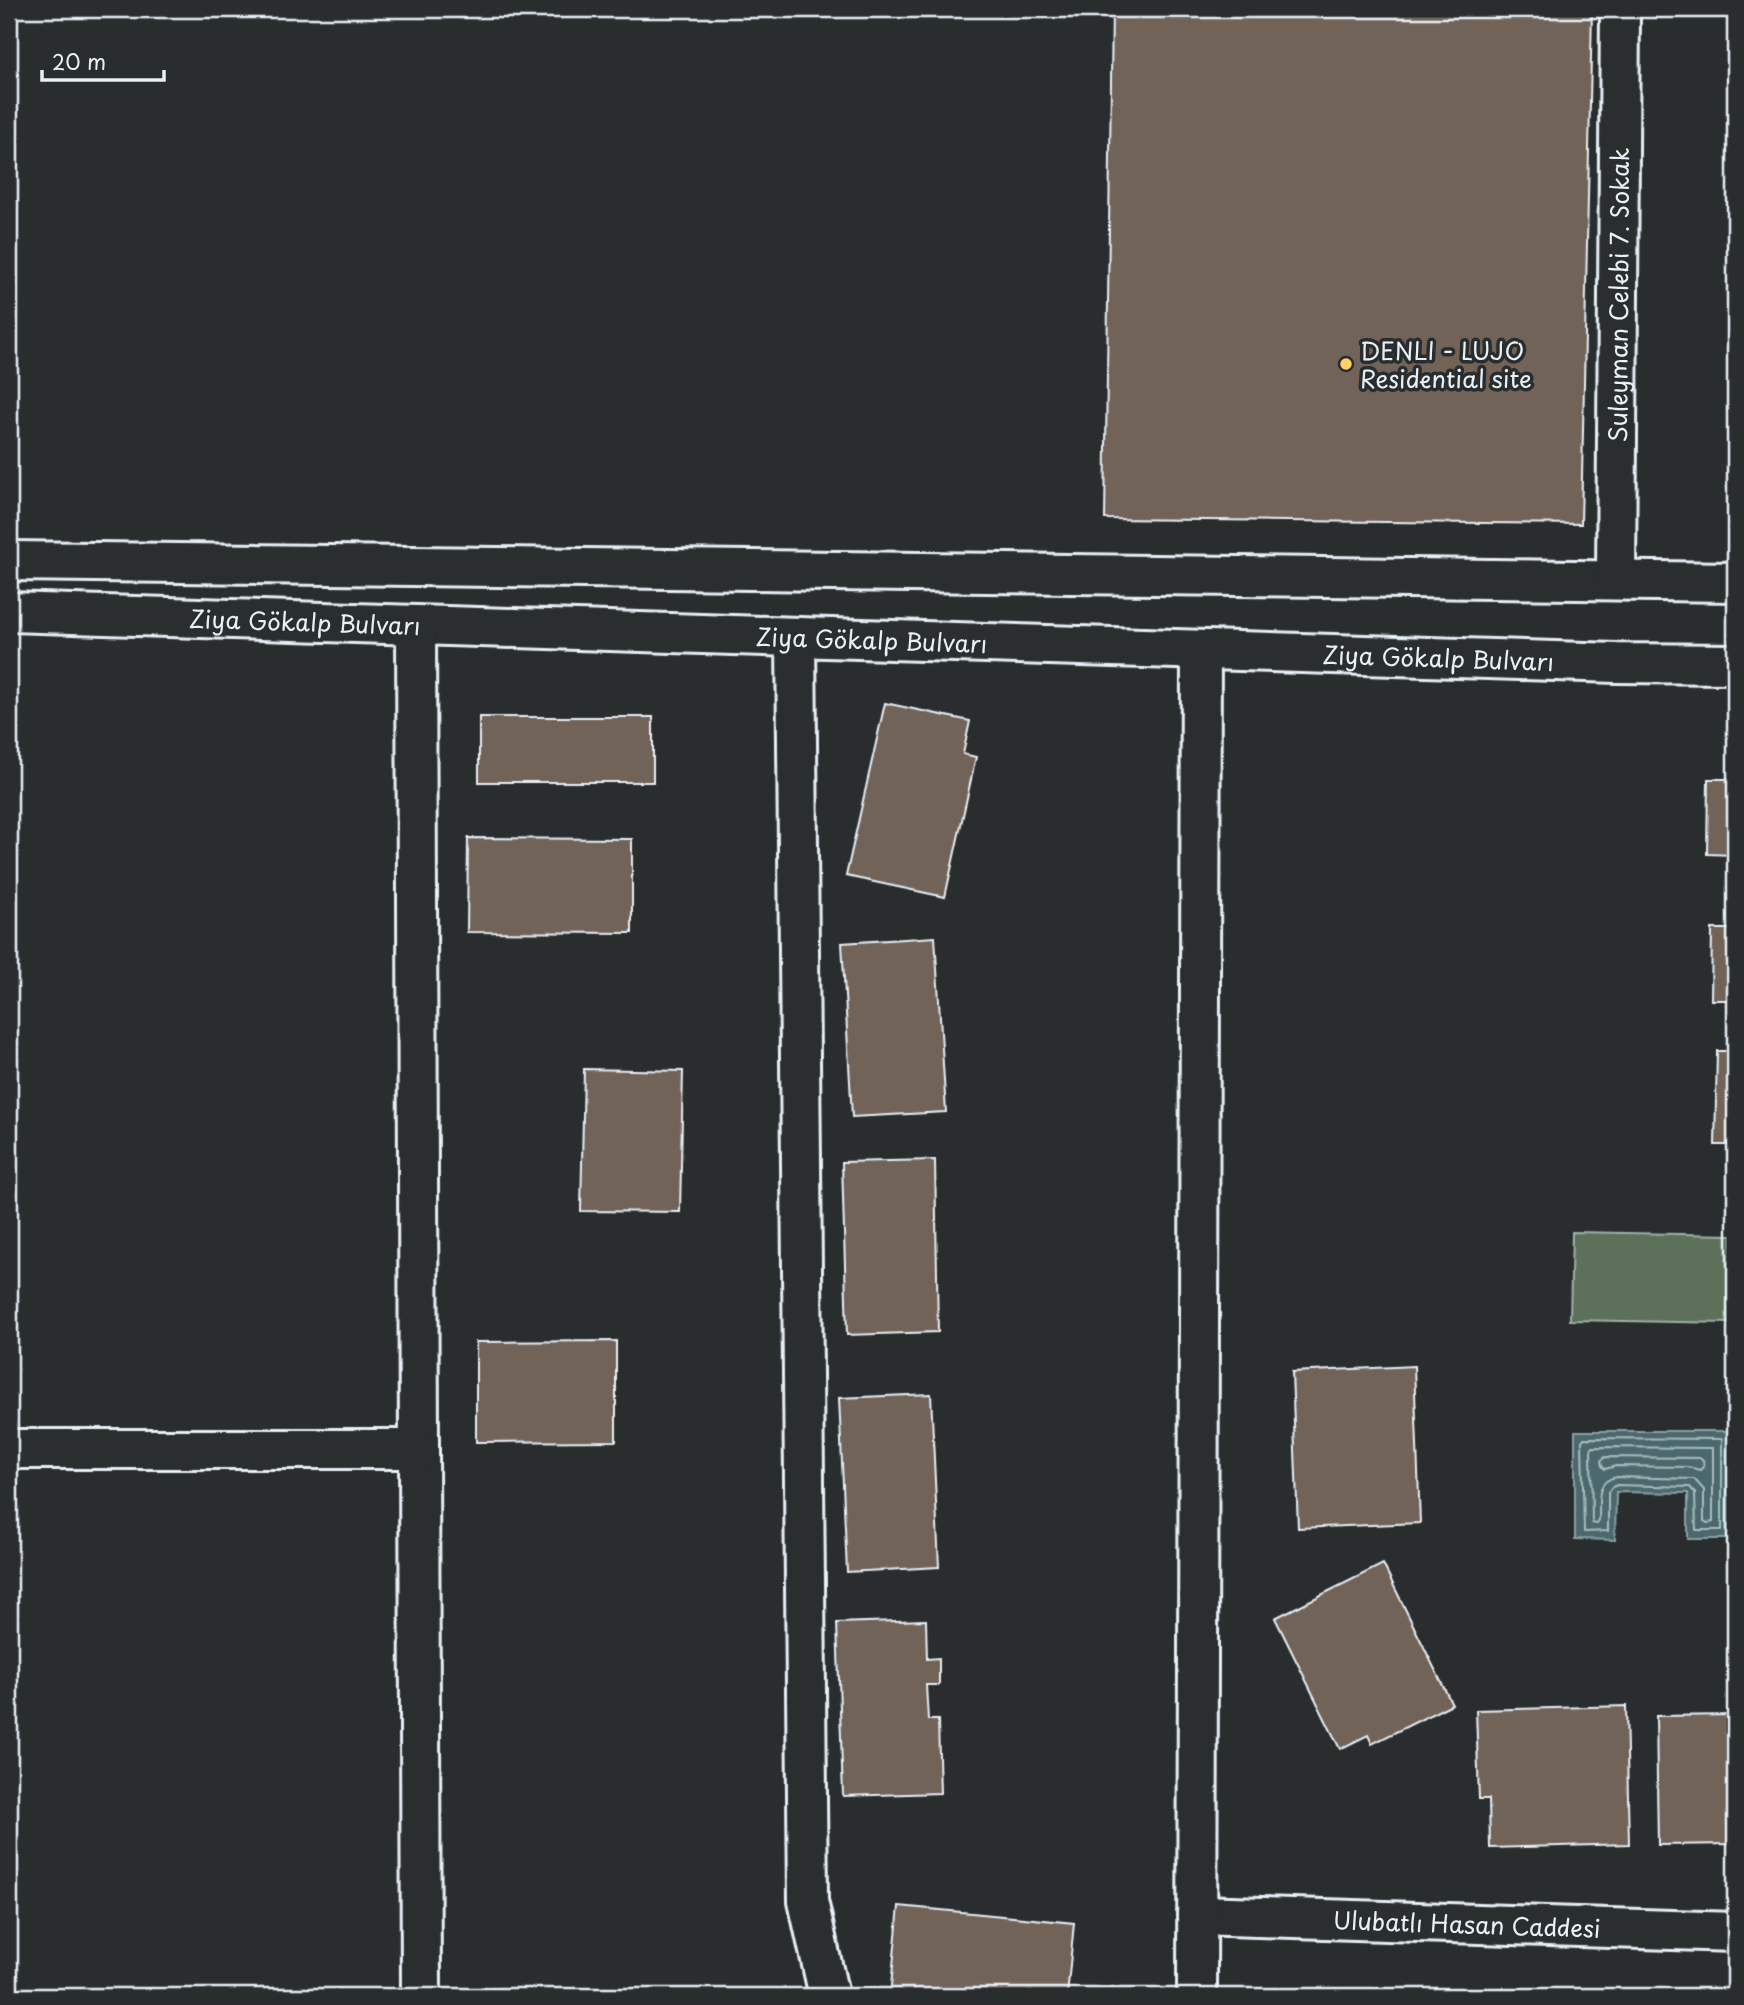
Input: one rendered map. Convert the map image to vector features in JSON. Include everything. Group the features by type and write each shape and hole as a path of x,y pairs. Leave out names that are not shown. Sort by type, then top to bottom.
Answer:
{"street":[{"name":"Suleyman Celebi 7. Sokak","path":"1616,580 1620,9"},
{"path":"9,561 1735,582"},
{"name":"Ziya Gökalp Bulvarı","path":"9,612 1604,663 1735,664"},
{"path":"416,625 421,1996"},
{"path":"796,637 808,1901 829,1996"},
{"path":"1196,1996 1201,650"},
{"path":"9,1449 419,1449"},
{"name":"Ulubatlı Hasan Caddesi","path":"1197,1915 1735,1932"}],"green space":[{"path":"1572,1232 1732,1235 1730,1323 1570,1320"}],"water":[{"path":"1575,1431 1730,1431 1729,1539 1688,1539 1688,1493 1616,1492 1615,1540 1575,1539"}],"building":[{"name":"DENLI - LUJO Residential site","path":"1112,9 1592,9 1581,524 1105,519"},
{"path":"885,703 970,721 963,754 976,757 945,897 846,876"},
{"path":"479,717 653,717 653,782 479,782"},
{"path":"1732,757 1735,757 1735,855 1707,854 1708,779 1732,779"},
{"path":"468,838 632,839 632,933 467,932"},
{"path":"1712,929 1735,929 1735,1000 1711,1000"},
{"path":"935,937 946,1112 852,1117 842,943"},
{"path":"1717,1051 1735,1051 1735,1145 1715,1145"},
{"path":"584,1069 683,1071 680,1212 581,1211"},
{"path":"935,1160 938,1332 847,1335 842,1162"},
{"path":"616,1341 616,1441 476,1442 476,1342"},
{"path":"1414,1366 1420,1523 1298,1528 1292,1372"},
{"path":"931,1394 939,1567 847,1572 839,1398"},
{"path":"1383,1564 1452,1704 1372,1744 1368,1735 1340,1749 1275,1618"},
{"path":"926,1620 927,1659 939,1658 939,1685 926,1685 928,1720 938,1720 940,1793 843,1796 837,1623"},
{"path":"1626,1706 1629,1844 1490,1848 1489,1799 1479,1799 1476,1710"},
{"path":"1735,1715 1735,1844 1658,1845 1656,1716"},
{"path":"899,1906 1074,1923 1067,1996 890,1996"}],"place":[{"name":"DENLI - LUJO Residential site","path":"1346,364"}]}
